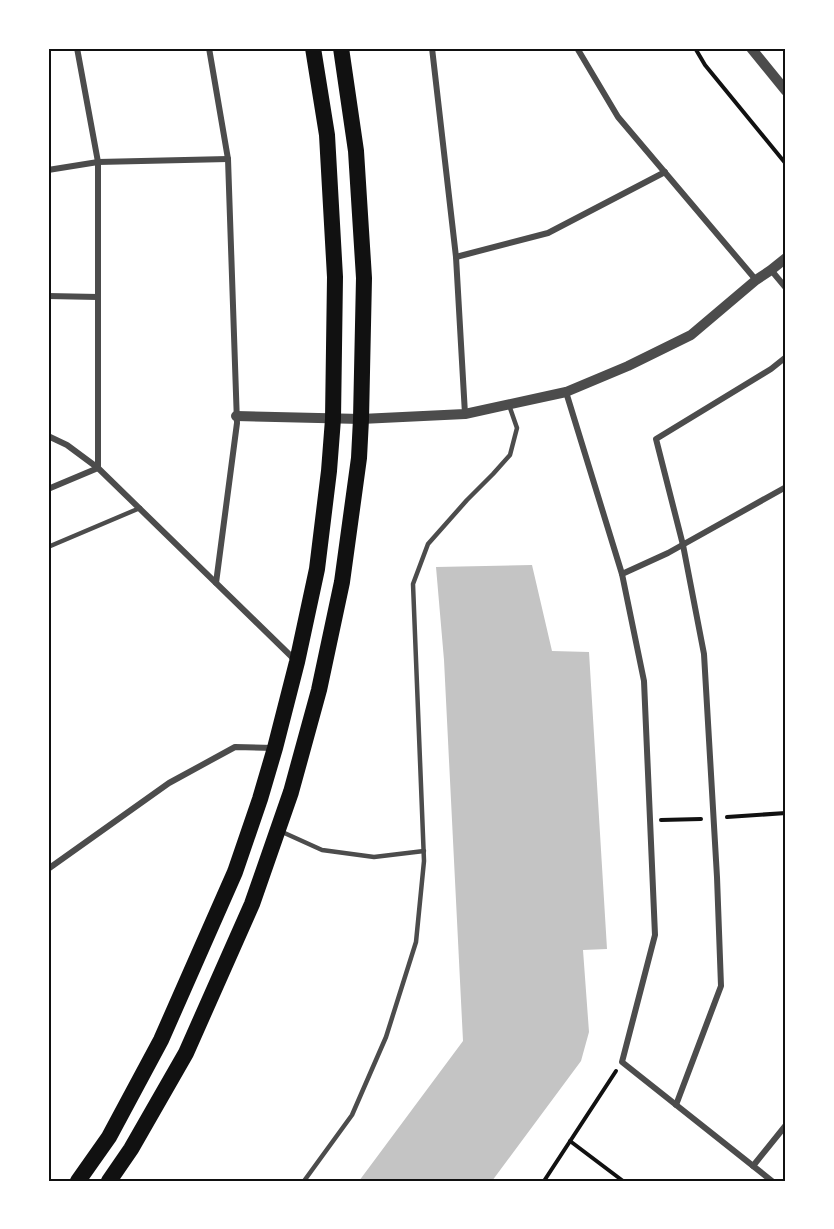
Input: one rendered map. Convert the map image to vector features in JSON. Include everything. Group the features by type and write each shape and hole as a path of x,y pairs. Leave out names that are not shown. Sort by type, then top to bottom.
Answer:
{"highway":[{"path":"78,1181 109,1137 161,1041 235,872 260,799 297,662 316,569 329,471 333,419 336,278 327,135 313,48"},
{"path":"109,1181 132,1149 186,1053 252,904 291,792 319,690 342,582 359,458 364,278 356,151 341,48"}],"street":[{"path":"76,48 98,162 98,468"},
{"path":"209,48 228,159 237,423 216,583"},
{"path":"432,48 456,257 465,414"},
{"path":"577,48 618,117 756,280"},
{"path":"751,48 786,91"},
{"path":"48,170 98,162 228,159"},
{"path":"456,257 548,232 665,172"},
{"path":"236,416 361,419 465,414 566,392 628,366 691,335 786,258"},
{"path":"771,270 786,288"},
{"path":"48,296 98,297"},
{"path":"676,1105 721,986 704,654 683,545 656,439 771,369 786,357"},
{"path":"566,392 622,574 644,681 655,935 622,1062 772,1181"},
{"path":"48,436 67,445 98,468 297,662"},
{"path":"48,489 98,468"},
{"path":"622,574 683,545 786,487"},
{"path":"48,869 170,783 236,747 275,748"},
{"path":"753,1166 786,1125"}],"lane":[{"path":"304,1181 352,1115 386,1037 416,942 424,851 413,584 428,544 510,454 517,428 509,404"},
{"path":"48,547 140,508"},
{"path":"278,830 322,850 374,857 424,851"}],"path":[{"path":"695,48 705,65 786,164"},
{"path":"544,1181 622,1062"},
{"path":"570,1141 623,1181"}],"building":[{"path":"532,565 552,651 589,652 607,949 583,950 589,1032 581,1061 492,1181 359,1181 463,1041 444,660 436,567"}]}
